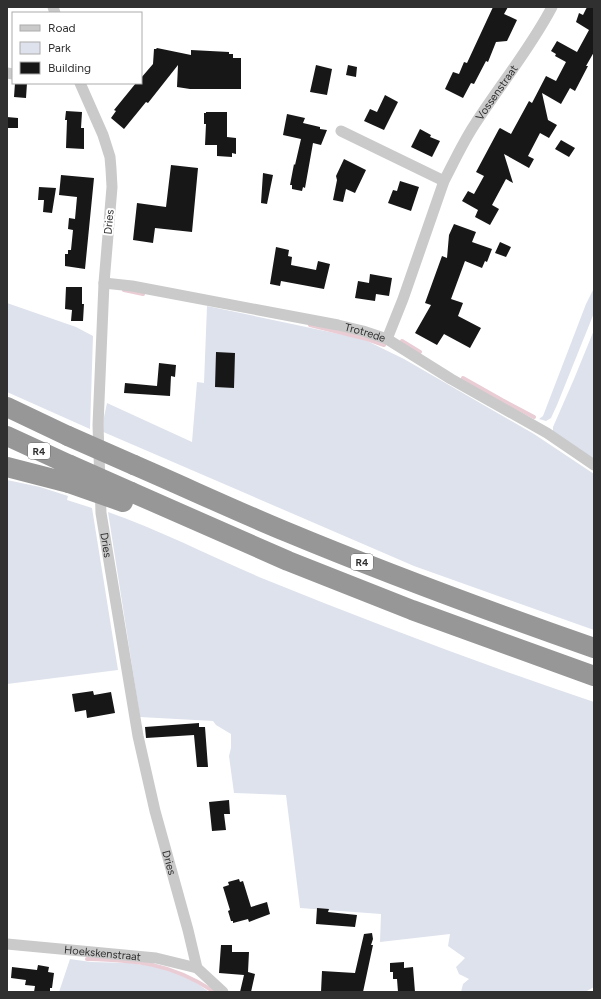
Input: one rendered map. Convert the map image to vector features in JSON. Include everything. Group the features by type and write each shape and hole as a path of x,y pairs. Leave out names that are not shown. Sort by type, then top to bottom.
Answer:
{"highway":[{"name":"R4","path":"7,407 68,436 286,531 352,558 512,619 594,648"},
{"name":"R4","path":"7,436 70,474 128,497 176,512 288,562 390,602 594,676"},
{"path":"7,467 70,474"}],"street":[{"name":"Vossenstraat","path":"387,339 403,299 444,181 461,147 475,124 526,51 552,7"},
{"name":"Dries","path":"80,84 104,136 110,157 112,187 104,283 98,425 102,513 138,736 155,811 197,968"},
{"path":"341,131 444,181"},
{"name":"Trotrede","path":"104,283 140,288 338,326 363,331 387,339 451,379 547,433 594,465"},
{"name":"Hoekskenstraat","path":"7,944 156,958 197,968"},
{"path":"197,968 224,992"}],"green space":[{"path":"594,288 594,313 557,405 551,418 546,421 539,419 543,416 586,304"},
{"path":"7,303 76,327 93,336 90,429 7,392"},
{"path":"207,306 363,339 404,359 534,434 594,474 594,630 414,566 101,431 107,403 192,442 197,382 204,383"},
{"path":"594,330 594,460 553,431 553,427"},
{"path":"7,480 40,487 68,496 67,500 92,508 118,670 7,684"},
{"path":"108,512 128,519 264,579 346,612 594,702 594,987 585,992 461,992 463,984 469,979 459,974 456,967 465,958 448,946 450,934 380,942 381,914 300,908 286,795 234,793 229,756 231,748 231,734 216,725 213,721 140,717"},
{"path":"70,959 91,962 130,963 157,967 189,977 209,992 59,992"}],"building":[{"path":"493,7 508,7 504,14 517,20 507,41 496,42 488,62 486,61 474,84 471,83 463,98 445,89 453,72 459,74 464,62 467,63"},
{"path":"587,7 594,7 594,52 586,66 588,66 575,91 570,88 561,104 542,93 548,120 557,125 549,138 540,133 528,156 534,159 529,168 504,154 513,183 506,179 492,205 499,209 490,225 475,217 478,210 462,201 468,191 474,194 484,176 476,172 499,129 500,128 511,134 529,101 532,103 546,76 556,81 566,62 555,56 556,54 551,51 557,41 577,52 589,30 576,22 579,13 583,15"},
{"path":"154,49 191,55 191,50 229,52 229,54 233,54 233,58 241,58 241,89 190,89 177,87 178,65 148,103 146,102 124,129 111,118 116,111 114,110 135,84 142,84 142,77 153,64"},
{"path":"316,65 332,69 327,95 310,92"},
{"path":"348,65 357,67 356,77 346,75"},
{"path":"15,84 27,84 26,98 14,97"},
{"path":"385,95 398,102 384,130 364,121 370,109 377,112"},
{"path":"66,111 82,112 81,128 84,128 84,149 66,148"},
{"path":"227,112 227,137 236,138 236,154 232,153 232,157 217,156 217,145 205,145 206,124 204,124 204,113"},
{"path":"287,114 305,118 303,123 327,130 321,145 313,143 305,188 303,187 302,191 292,189 292,185 290,185 301,139 283,135"},
{"path":"7,117 18,118 18,128 7,128"},
{"path":"420,129 431,135 430,137 440,141 432,157 411,147"},
{"path":"561,140 575,148 569,157 555,149"},
{"path":"344,159 366,170 355,193 346,189 343,202 333,200 337,180 336,176"},
{"path":"171,165 198,168 192,232 155,228 153,243 133,240 137,203 166,207"},
{"path":"263,173 273,175 267,204 261,203"},
{"path":"61,175 94,178 85,269 65,266 65,254 68,254 68,250 71,250 73,230 68,229 69,218 75,219 77,197 59,195"},
{"path":"400,181 419,187 411,211 388,203 393,190 397,191"},
{"path":"39,187 56,188 52,213 43,212 44,200 38,200"},
{"path":"454,224 476,232 472,242 492,249 487,262 485,261 482,268 465,261 451,299 463,303 458,316 481,328 470,348 444,334 437,345 415,333 431,305 425,303 442,256 447,258 449,235"},
{"path":"500,242 511,247 506,257 495,253"},
{"path":"276,247 289,250 288,256 292,257 291,265 316,270 318,261 330,264 324,289 281,281 280,286 270,284"},
{"path":"370,274 392,278 389,296 376,294 375,301 355,298 358,281 369,283"},
{"path":"66,287 82,287 82,304 84,304 83,321 71,321 72,310 65,309"},
{"path":"216,352 235,353 234,388 215,387"},
{"path":"159,363 176,365 175,377 171,376 170,396 124,393 125,383 157,386"},
{"path":"93,691 94,695 111,692 115,713 87,718 86,710 75,712 72,694"},
{"path":"199,723 199,727 205,727 208,767 197,767 194,735 146,738 145,727"},
{"path":"229,800 230,814 224,814 226,830 212,831 209,802"},
{"path":"239,879 240,882 243,881 251,907 267,902 270,914 249,922 248,919 233,923 233,921 231,921 228,911 230,910 223,887 229,885 228,882"},
{"path":"317,908 329,909 328,912 357,915 355,927 316,924"},
{"path":"372,933 373,939 371,945 373,945 363,992 321,992 322,971 355,973 364,934"},
{"path":"221,945 232,945 232,952 249,952 248,972 255,974 251,992 240,992 244,975 219,973"},
{"path":"404,962 404,968 413,967 415,992 398,992 397,979 393,979 393,972 390,972 390,963"},
{"path":"38,965 49,967 48,972 54,973 50,992 34,992 35,986 25,985 26,980 11,978 12,967 37,970"}],"waterway":[{"path":"124,290 143,294"},
{"path":"310,325 367,339 384,345"},
{"path":"402,341 420,352"},
{"path":"463,378 534,417"},
{"path":"87,959 121,960 152,965 182,974 213,991"}]}
